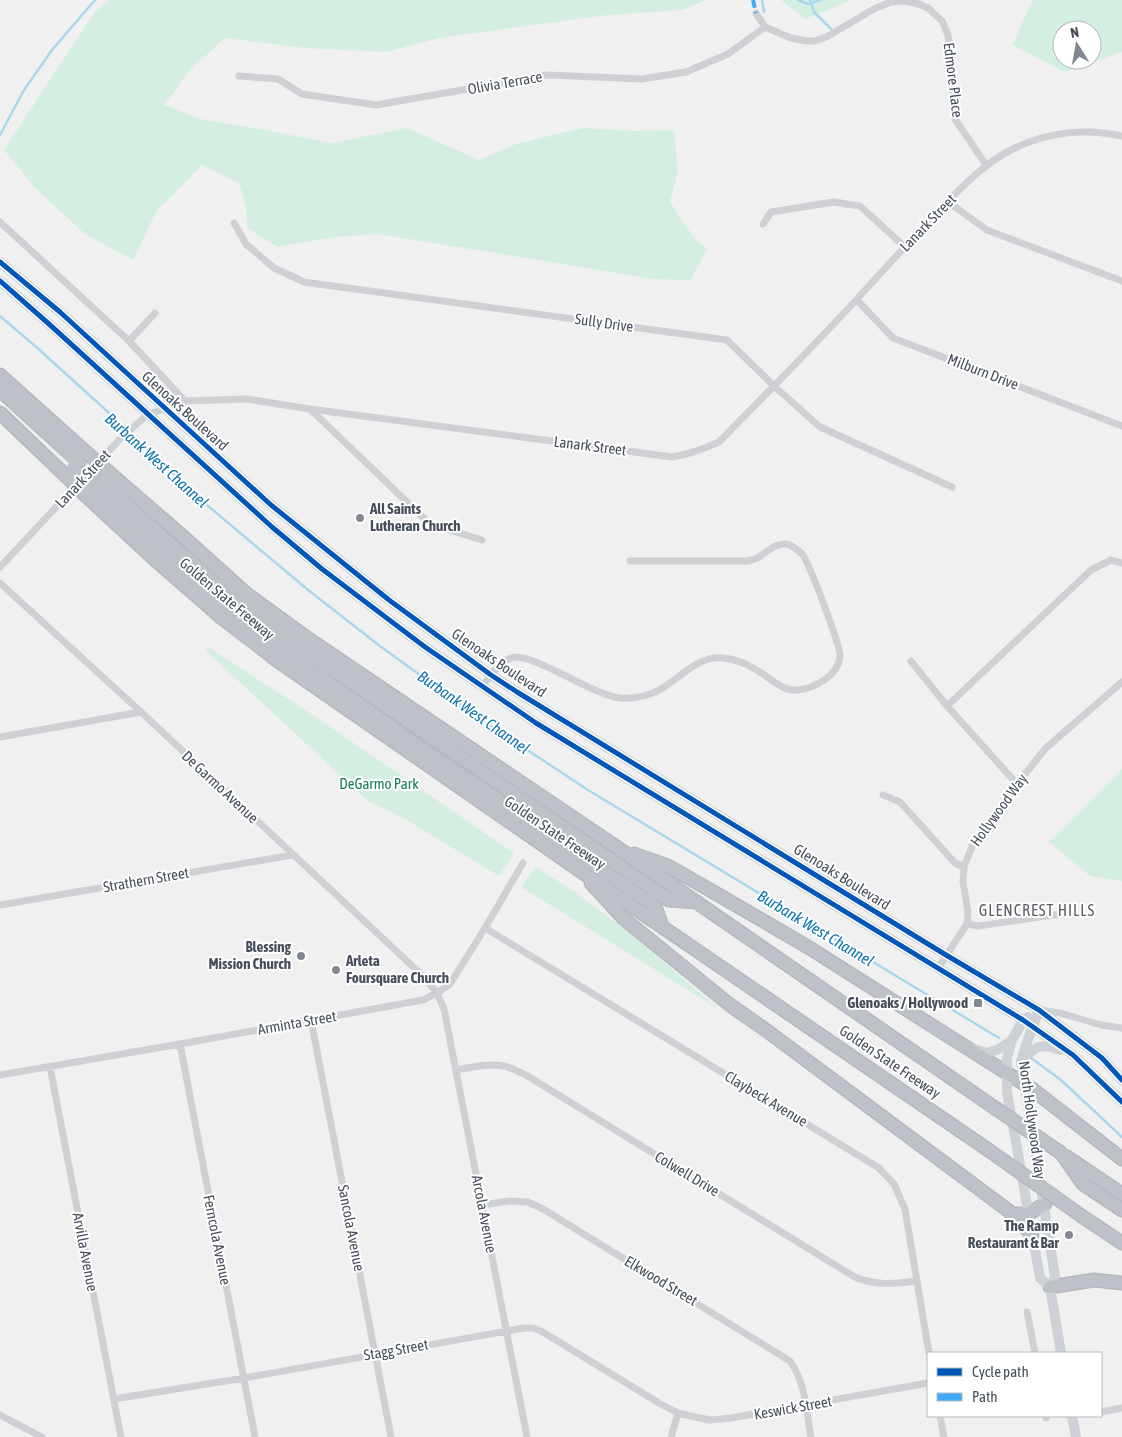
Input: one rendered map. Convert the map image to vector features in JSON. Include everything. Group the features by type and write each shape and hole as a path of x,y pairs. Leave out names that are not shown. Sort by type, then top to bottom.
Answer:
{"highway":[{"name":"Golden State Freeway","path":"0,375 76,465 95,482 153,558 216,612 278,661 1122,1243"},
{"path":"0,390 76,465"},
{"path":"0,400 76,465"},
{"name":"Golden State Freeway","path":"0,413 76,465 95,482 180,534 248,595 312,642 615,846 1122,1194"},
{"path":"95,482 256,616 281,634 668,900 697,902"},
{"path":"95,482 182,569 266,639 411,741 655,906 662,926"},
{"path":"615,846 668,866 808,947 1036,1092 1122,1159"},
{"path":"579,870 623,918 730,1005 764,1028 1013,1214 1032,1236"},
{"path":"1061,1153 1083,1184 1122,1210"},
{"path":"1013,1214 1028,1214 1045,1204"},
{"path":"1050,1287 1094,1280 1122,1282"}],"main road":[{"name":"Glenoaks Boulevard","path":"0,262 60,312 271,505 389,600 491,675 787,858 1039,1010 1102,1058 1122,1080"},
{"name":"Glenoaks Boulevard","path":"0,281 272,527 322,569 425,647 536,723 1034,1027 1073,1055 1122,1102"},
{"path":"779,871 787,858"},
{"name":"North Hollywood Way","path":"1039,1010 1023,1020 1012,1040 1007,1058 1007,1092 1040,1278 1050,1287"},
{"name":"North Hollywood Way","path":"1039,1010 1021,1062 1056,1276 1050,1287 1061,1352"},
{"path":"966,1047 987,1053 999,1049 1012,1040"},
{"path":"1021,1062 1035,1048 1042,1046 1052,1047 1073,1055"},
{"path":"1074,1417 1076,1437"}],"street":[{"name":"Edmore Place","path":"765,27 791,38 815,41 828,36 883,4 905,1 928,8 942,21 948,35 955,119 986,165"},
{"path":"756,13 765,27"},
{"name":"Olivia Terrace","path":"239,76 278,79 302,94 376,105 548,75 642,78 686,72 728,54 765,27"},
{"name":"Lanark Street","path":"0,567 120,439 148,414 185,401 247,399 672,457 696,452 719,442 857,300 948,202 986,165 1012,150 1040,138 1082,131 1122,136"},
{"path":"763,224 772,212 834,202 860,206 905,247"},
{"path":"948,202 987,230 1122,281"},
{"path":"0,222 129,341 185,401"},
{"name":"Sully Drive","path":"234,223 246,244 274,268 304,282 727,340 820,427 952,487"},
{"name":"Milburn Drive","path":"857,300 893,338 1122,426"},
{"path":"129,341 156,313"},
{"path":"310,409 430,524 482,540"},
{"path":"482,687 497,668 510,658 517,657 524,657 542,664 583,685 620,698 634,698 649,694 660,689 704,660 722,657 737,660 756,669 780,686 797,691 817,685 834,672 840,656 818,588 802,554 793,547 784,544 772,548 759,557 748,561 630,562"},
{"path":"947,706 1091,570 1111,560 1122,563"},
{"name":"De Garmo Avenue","path":"0,583 293,855 424,978 437,993"},
{"path":"911,661 947,706 1017,784"},
{"name":"Hollywood Way","path":"967,924 968,912 963,882 964,867 973,844 1046,748 1122,682"},
{"path":"0,737 140,712"},
{"path":"883,795 900,802 955,863 964,867"},
{"name":"Strathern Street","path":"0,906 293,855"},
{"name":"Arminta Street","path":"0,1075 423,1000 450,984 523,863"},
{"path":"938,968 967,924 978,926 1074,912"},
{"name":"Claybeck Avenue","path":"485,928 879,1168 894,1184 905,1209 929,1352"},
{"name":"Arcola Avenue","path":"437,993 444,1009 527,1437"},
{"path":"1039,1010 1060,1012 1101,1025 1122,1028"},
{"name":"Sancola Avenue","path":"310,1020 391,1437"},
{"name":"Ferncola Avenue","path":"180,1044 255,1437"},
{"name":"Colwell Drive","path":"456,1070 495,1065 506,1066 526,1075 863,1281 892,1284 917,1281"},
{"name":"Arvilla Avenue","path":"50,1067 121,1437"},
{"name":"Elkwood Street","path":"482,1205 510,1200 528,1202 543,1209 790,1361 797,1371 806,1405 811,1437"},
{"path":"1027,1312 1035,1352"},
{"name":"Stagg Street","path":"114,1399 524,1328 541,1331 659,1403"},
{"name":"Keswick Street","path":"659,1403 678,1413 702,1418 724,1419 927,1384"},
{"path":"1102,1412 1122,1408"},
{"path":"671,1437 678,1413"},
{"path":"0,1415 42,1437"},
{"path":"940,1417 944,1437"}],"green space":[{"path":"109,0 706,0 683,10 608,15 439,38 386,52 304,48 225,38 191,69 164,105 201,119 331,143 407,128 479,160 516,144 583,128 635,131 674,130 678,171 670,202 695,239 707,249 691,280 653,279 378,234 335,237 278,247 247,228 246,207 239,183 202,165 156,212 133,260 85,234 36,189 4,150 94,13"},
{"path":"781,0 852,0 805,19"},
{"path":"1033,0 1122,0 1122,52 1102,59 1102,20 1052,20 1052,65 1012,45"},
{"name":"DeGarmo Park","path":"208,647 307,711 514,853 499,876 403,818 368,801 206,651"},
{"path":"1122,769 1122,881 1090,876 1049,842"},
{"path":"536,867 576,893 634,936 717,1008 521,887"}],"waterway":[{"path":"0,135 24,90 52,50 95,0"},
{"path":"762,0 764,12"},
{"path":"798,0 808,4 820,0"},
{"path":"810,0 814,12 834,32"},
{"name":"Burbank West Channel","path":"0,316 119,422 201,500 308,590 380,646 482,720 588,790 999,1038"},
{"name":"Burbank West Channel","path":"1031,1058 1061,1080 1122,1137"}],"marked path":[{"path":"753,0 756,13"}],"cycle path":[{"path":"0,262 60,312 271,505 389,600 491,675 946,955 1039,1010 1102,1058 1122,1080"},
{"path":"0,281 272,527 322,569 425,647 536,723 1023,1020 1073,1055 1122,1102"}],"place":[{"name":"All Saints Lutheran Church","path":"360,518"},
{"name":"Blessing Mission Church","path":"301,956"},
{"name":"Arleta Foursquare Church","path":"336,970"},
{"name":"Glenoaks / Hollywood","path":"978,1003"},
{"name":"The Ramp Restaurant & Bar","path":"1069,1235"}],"district":[{"name":"GLENCREST HILLS","path":"1037,910"}]}
